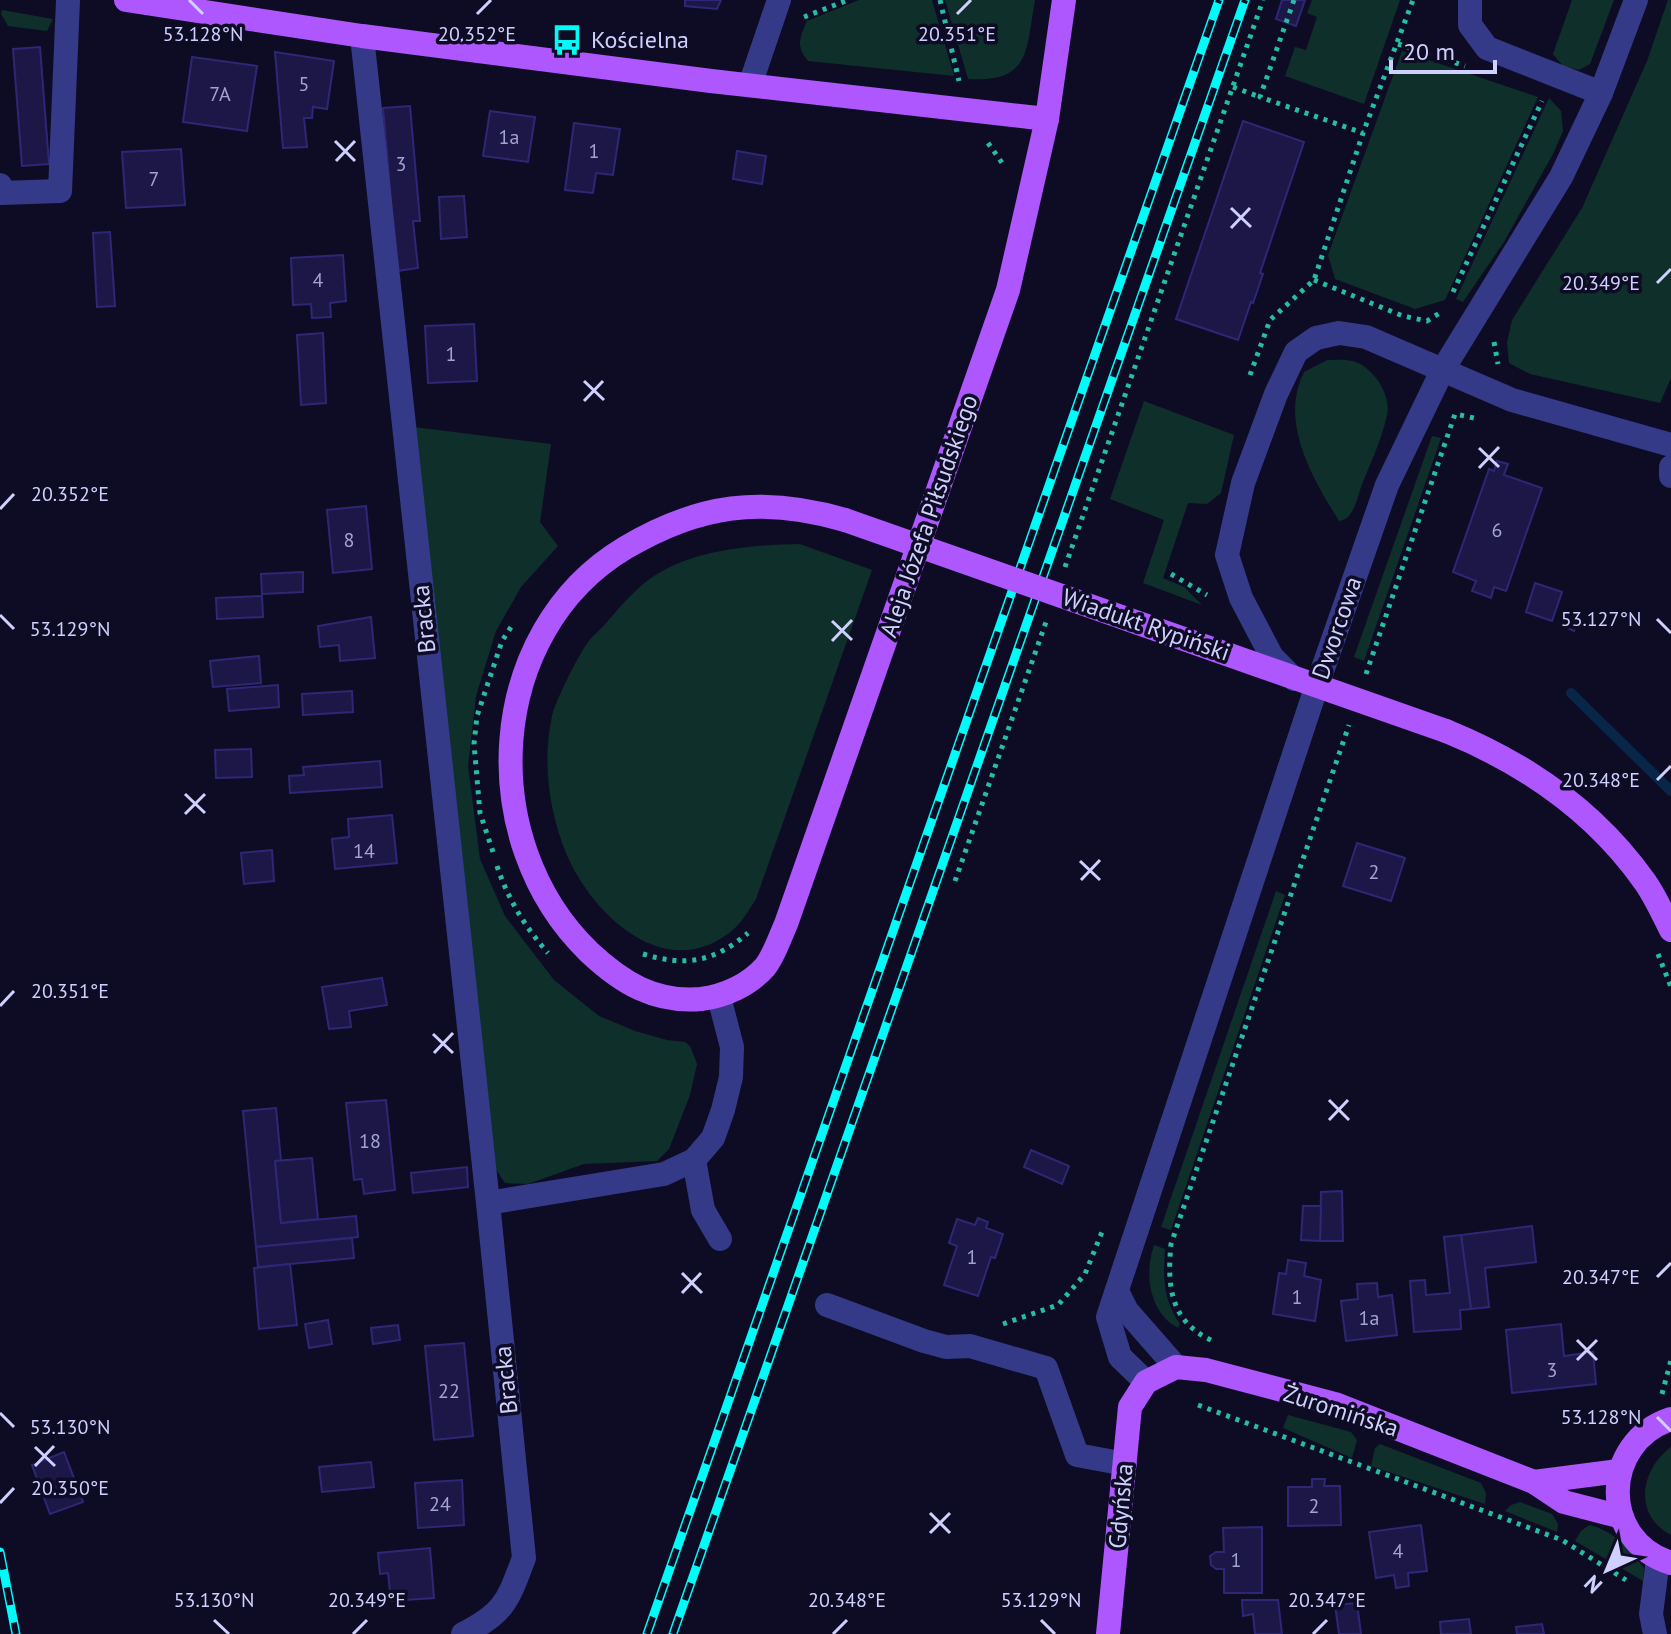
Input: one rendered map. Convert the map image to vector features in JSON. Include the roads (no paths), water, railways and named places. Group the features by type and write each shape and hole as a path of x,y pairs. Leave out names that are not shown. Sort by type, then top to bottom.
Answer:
{"main road":[{"path":"126,0 362,36 1047,119"},
{"name":"Aleja Józefa Piłsudskiego","path":"719,997 746,983 766,966 786,924 1008,290 1047,119 1064,0"},
{"name":"Wiadukt Rypiński","path":"719,997 679,1001 641,991 603,965 561,920 539,882 516,820 509,769 513,716 531,657 554,614 598,564 656,530 693,516 736,506 781,506 845,520 1446,731 1518,765 1568,799 1629,860 1647,884 1660,936"},
{"path":"1146,1382 1176,1367"},
{"name":"Żuromińska","path":"1176,1367 1206,1370 1335,1404 1534,1482 1564,1502 1622,1517"},
{"name":"Gdyńska","path":"1108,1634 1130,1407 1146,1382"},
{"path":"1662,1411 1660,1422 1642,1435 1628,1451 1619,1471 1617,1494 1622,1517 1636,1541 1664,1561"},
{"name":"Żuromińska","path":"1534,1482 1619,1471"}],"street":[{"path":"0,185 1,193 60,191 68,0"},
{"path":"750,85 779,0"},
{"path":"1470,0 1470,25 1487,48 1601,93"},
{"name":"Dworcowa","path":"1146,1382 1120,1357 1108,1317 1313,697 1387,485 1442,371 1561,177 1601,93 1636,0"},
{"name":"Bracka","path":"362,36 524,1558 509,1597 489,1621 463,1634"},
{"path":"1313,697 1272,657 1241,598 1227,555 1243,483 1276,394 1296,352 1316,338 1339,333 1366,337 1512,400 1671,445"},
{"path":"1671,467 1671,476"},
{"path":"488,1203 664,1174 694,1160 713,1138 731,1077 732,1047 719,997"},
{"path":"694,1160 703,1210 720,1239"},
{"path":"1117,1291 1127,1311 1176,1367"},
{"path":"827,1305 924,1341 946,1347 970,1346 1046,1368 1077,1455 1125,1464"},
{"path":"1655,1634 1651,1614 1653,1597 1664,1561"}],"waterway":[{"path":"1571,693 1671,791"}],"railway":[{"path":"647,1634 1219,0"},
{"path":"673,1634 1245,0"},
{"path":"0,1552 16,1634"}],"place":[{"name":"Kościelna","path":"567,40"}]}
